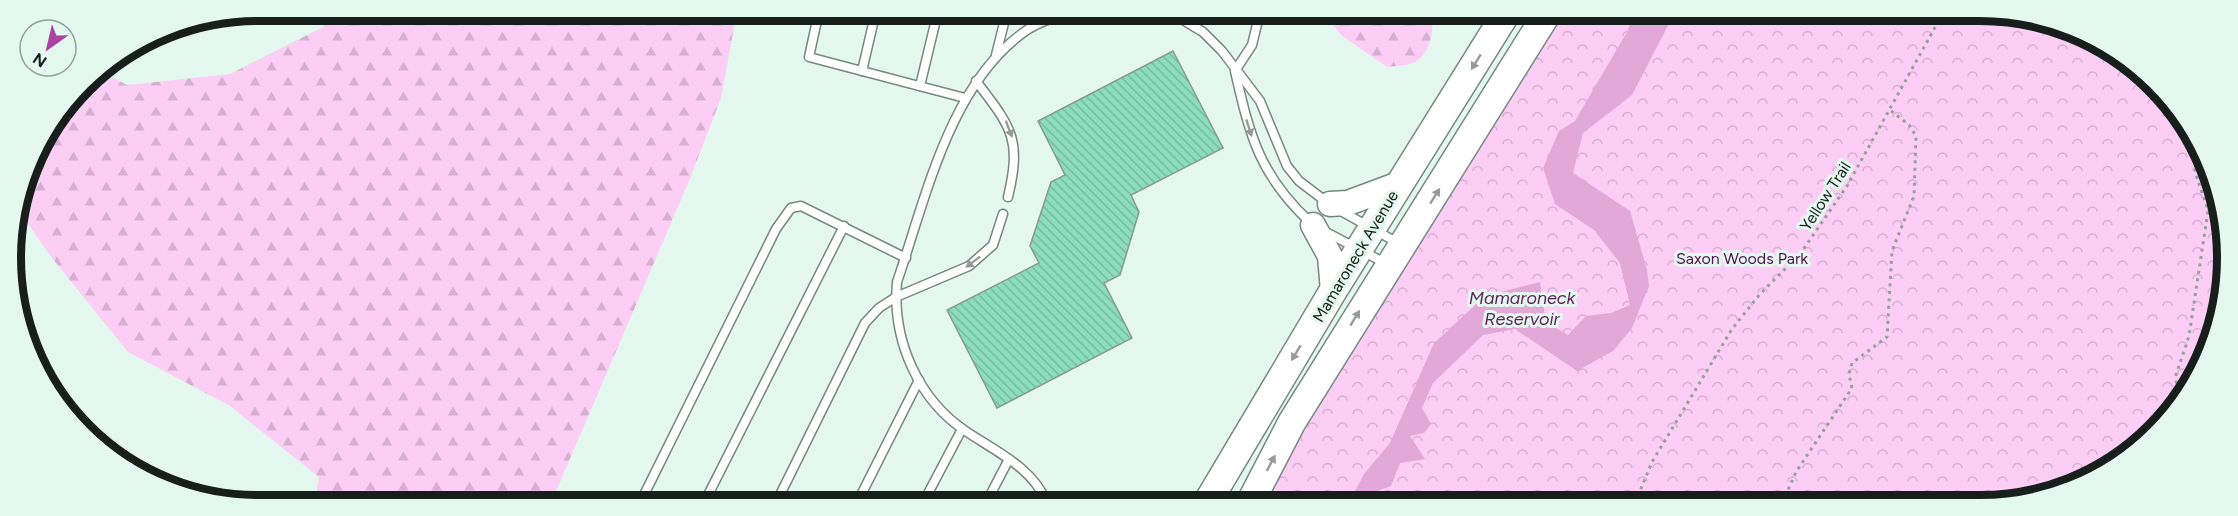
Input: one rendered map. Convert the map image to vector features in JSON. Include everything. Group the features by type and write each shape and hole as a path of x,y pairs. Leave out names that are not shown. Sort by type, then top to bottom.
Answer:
{"main road":[{"name":"Mamaroneck Avenue","path":"1212,495 1333,291 1501,21"},
{"name":"Mamaroneck Avenue","path":"1254,495 1292,422 1542,21"},
{"path":"1330,204 1348,203 1399,184"},
{"path":"1313,225 1330,256 1333,291"}],"lane":[{"path":"817,21 809,57 965,98"},
{"path":"862,72 874,21"},
{"path":"920,86 936,21"},
{"path":"996,57 1004,21"},
{"path":"1043,495 1035,480 1009,459 962,429 930,401 909,362 896,297 897,282 951,128 965,98 975,81 996,57 1028,29 1047,21"},
{"path":"1185,21 1222,51 1260,101 1287,166 1299,181 1330,204 1366,238 1397,256"},
{"path":"1195,27 1197,21"},
{"path":"1258,21 1252,45 1235,71 1248,130 1271,180 1288,202 1313,225 1366,238 1397,256"},
{"path":"975,81 1005,120 1015,144 1015,168 1008,197"},
{"path":"644,495 784,215 791,208 801,206 906,258"},
{"path":"780,495 865,323 879,308 896,297 969,266 993,245 1003,214"},
{"path":"708,495 844,226"},
{"path":"861,495 919,380"},
{"path":"927,495 962,429"},
{"path":"990,495 1009,459"}],"path":[{"name":"Yellow Trail","path":"1638,495 1652,462 1732,329 1819,229 1847,186 1910,76 1929,33 1937,21"},
{"path":"1786,495 1796,472 1852,388 1850,374 1852,363 1887,337 1892,251 1914,196 1916,136 1909,125 1890,110"},
{"path":"2177,390 2176,375 2189,336 2208,211 2204,191 2195,174 2194,155"}],"green space":[{"path":"329,21 735,21 721,98 689,181 554,495 316,495 319,477 230,406 128,352 52,258 25,219 39,167 53,139 90,90 108,75 127,85 230,74 323,27"},
{"path":"1330,21 1431,21 1432,25 1431,39 1425,53 1420,58 1405,65 1387,67 1341,35"},
{"name":"Saxon Woods Park","path":"1559,21 1980,21 2011,23 2041,29 2085,45 2112,61 2148,90 2177,126 2193,153 2209,197 2216,242 2215,289 2209,319 2193,363 2168,402 2148,426 2124,446 2085,471 2041,487 2011,493 1980,495 1264,495"}],"water":[{"name":"Mamaroneck Reservoir","path":"1631,21 1670,21 1632,95 1583,133 1573,173 1630,211 1647,270 1649,286 1632,328 1613,351 1577,371 1515,329 1483,335 1433,383 1422,408 1431,424 1424,433 1410,436 1425,459 1400,463 1391,486 1367,495 1353,495 1364,474 1390,443 1434,343 1485,296 1540,282 1546,322 1568,335 1586,316 1611,313 1630,305 1620,263 1594,230 1555,204 1543,168 1559,131 1575,121"}],"building":[{"path":"1173,51 1223,148 1131,195 1139,212 1120,275 1104,283 1132,338 997,408 947,310 1039,263 1030,246 1051,182 1065,175 1038,121"}]}
